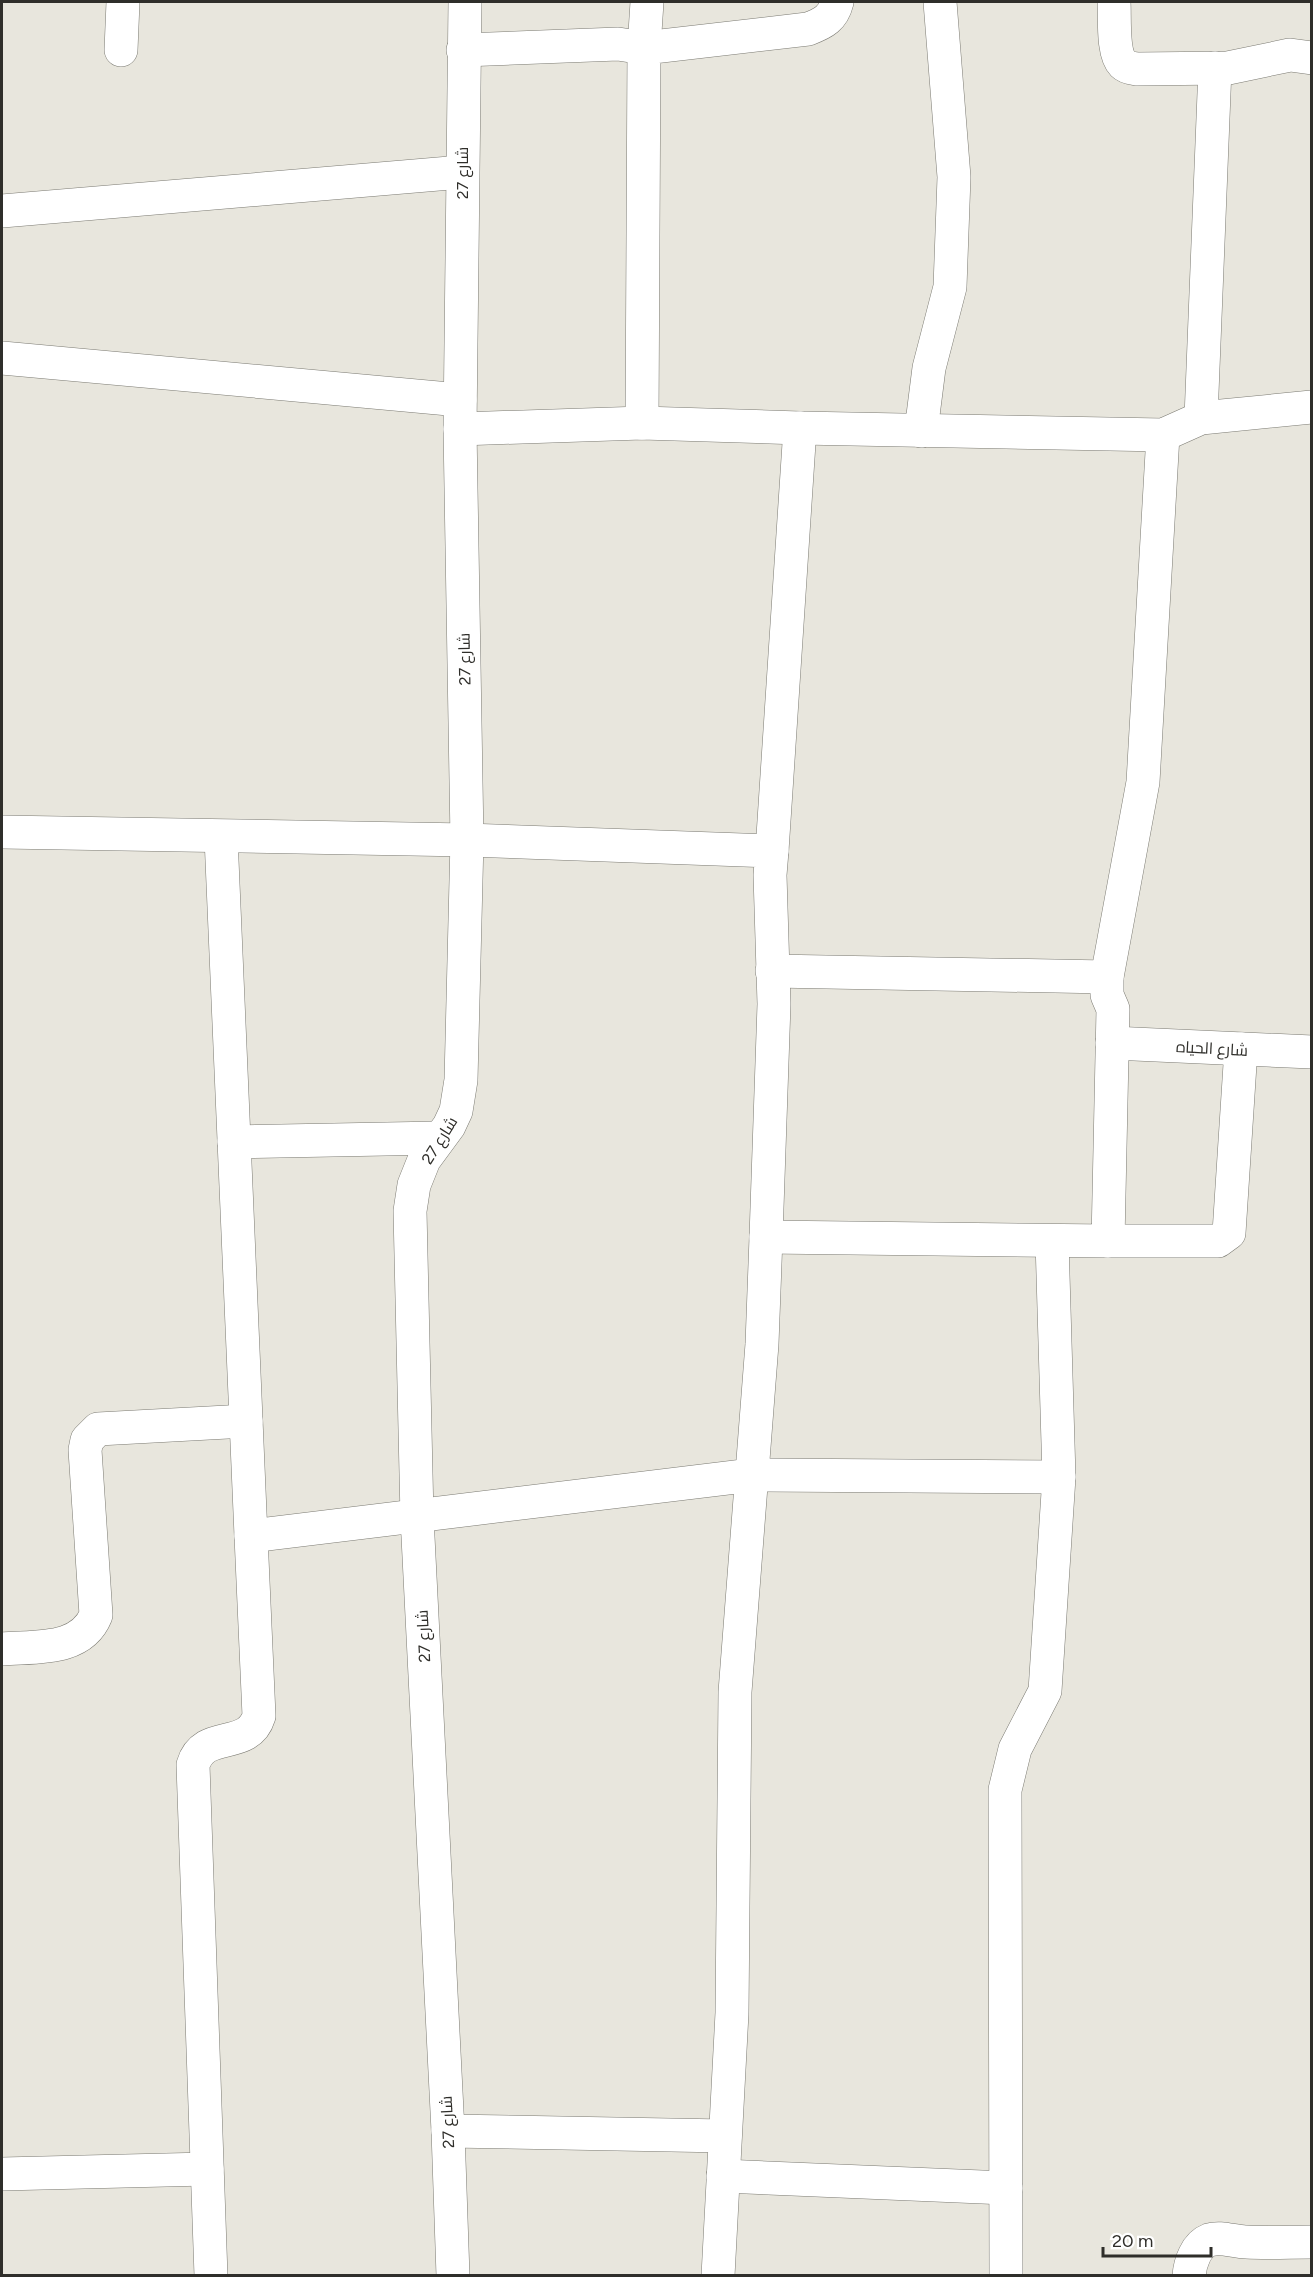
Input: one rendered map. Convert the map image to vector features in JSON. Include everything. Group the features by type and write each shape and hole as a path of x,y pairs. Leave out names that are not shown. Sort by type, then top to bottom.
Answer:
{"street":[{"path":"121,50 123,2"},
{"name":"شارع 27","path":"453,2276 448,2131 417,1517 410,1211 414,1185 424,1160 453,1118 460,1095 466,840 460,415 465,2"},
{"path":"642,423 644,48 647,2"},
{"path":"463,50 618,44 644,48 808,29 823,24 834,14 837,2"},
{"path":"921,431 928,368 950,287 954,177 940,2"},
{"path":"1114,2 1116,46 1122,64 1137,69 1250,65 1290,55 1311,58"},
{"path":"1201,418 1215,68"},
{"path":"2,211 462,172"},
{"path":"2,358 460,415 800,429 1163,435 1201,418 1311,407"},
{"path":"718,2276 732,2013 735,1692 762,1344 766,1237 774,1004 770,875 800,429"},
{"path":"1108,1241 1113,1009 1107,994 1107,977 1143,782 1163,435"},
{"path":"2,832 466,840 772,851"},
{"path":"211,2276 193,1765 195,1756 208,1745 246,1735 256,1725 259,1716 221,837"},
{"path":"772,971 1107,977"},
{"name":"شارع الحياه","path":"1112,1043 1311,1052"},
{"path":"766,1237 1218,1241 1229,1233 1240,1049"},
{"path":"234,1142 439,1138"},
{"path":"1006,2276 1005,1790 1015,1749 1045,1690 1059,1477 1052,1241"},
{"path":"2,1648 68,1643 92,1625 96,1615 85,1450 87,1440 91,1435 98,1429 246,1421"},
{"path":"251,1536 752,1475 1059,1477"},
{"path":"448,2131 725,2136"},
{"path":"2,2174 207,2169"},
{"path":"723,2176 1006,2188"},
{"path":"1189,2276 1194,2256 1199,2247 1208,2241 1220,2238 1242,2242 1311,2242"}]}
